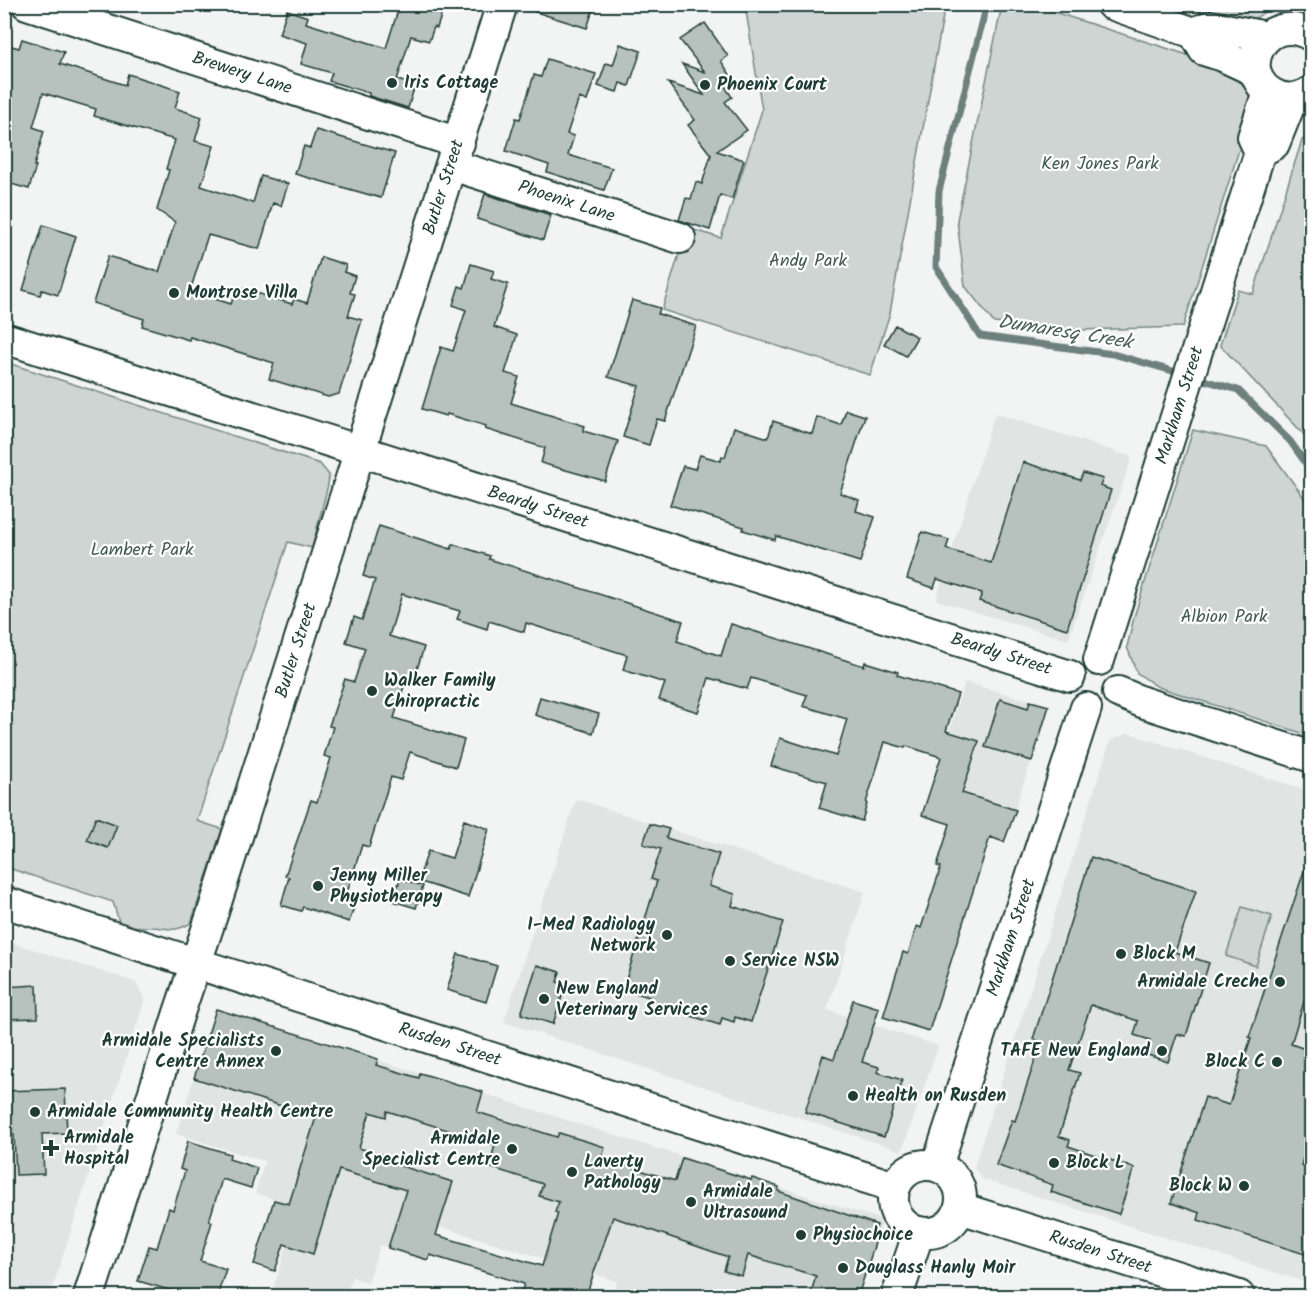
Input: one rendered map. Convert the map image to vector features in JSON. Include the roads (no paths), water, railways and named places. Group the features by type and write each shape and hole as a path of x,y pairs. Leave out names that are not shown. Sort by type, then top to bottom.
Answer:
{"street":[{"name":"Brewery Lane","path":"27,4 455,154"},
{"name":"Butler Street","path":"89,1296 502,4"},
{"path":"1111,4 1194,33 1204,50 1223,56 1282,88"},
{"path":"1194,33 1210,26 1277,24 1303,31 1311,36"},
{"name":"Markham Street","path":"1099,660 1260,152 1275,144 1282,88 1255,59 1258,47 1277,24"},
{"name":"Phoenix Lane","path":"455,154 680,238"},
{"name":"Beardy Street","path":"4,338 1070,676"},
{"path":"1099,660 1107,663 1115,671 1118,692 1104,707 1086,708 1076,702 1070,693 1070,676 1081,663 1099,660"},
{"path":"1118,692 1142,702 1311,757"},
{"name":"Markham Street","path":"937,1167 1086,708"},
{"name":"Rusden Street","path":"4,902 895,1187"},
{"path":"925,1165 937,1167 951,1174 960,1188 960,1208 954,1220 946,1228 934,1232 919,1232 908,1227 897,1215 893,1204 895,1187 900,1178 914,1168 925,1165"},
{"name":"Rusden Street","path":"960,1208 1239,1296"},
{"path":"897,1296 919,1232"}],"waterway":[{"name":"Dumaresq Creek","path":"989,4 939,191 936,267 980,336 1113,354 1183,374"},
{"name":"Dumaresq Creek","path":"1197,378 1238,390 1290,441 1312,472"}],"place":[{"name":"Iris Cottage","path":"392,83"},
{"name":"Phoenix Court","path":"705,85"},
{"name":"Montrose Villa","path":"174,293"},
{"name":"Walker Family Chiropractic","path":"372,691"},
{"name":"Jenny Miller Physiotherapy","path":"318,886"},
{"name":"I-Med Radiology Network","path":"667,935"},
{"name":"Block M","path":"1121,954"},
{"name":"Service NSW","path":"730,961"},
{"name":"Armidale Creche","path":"1280,982"},
{"name":"New England Veterinary Services","path":"544,999"},
{"name":"Armidale Specialists Centre Annex","path":"276,1051"},
{"name":"TAFE New England","path":"1162,1051"},
{"name":"Block C","path":"1277,1062"},
{"name":"Health on Rusden","path":"853,1096"},
{"name":"Armidale Community Health Centre","path":"35,1112"},
{"name":"Armidale Hospital","path":"51,1148"},
{"name":"Armidale Specialist Centre","path":"512,1149"},
{"name":"Block L","path":"1054,1163"},
{"name":"Laverty Pathology","path":"572,1172"},
{"name":"Block W","path":"1244,1186"},
{"name":"Armidale Ultrasound","path":"691,1202"},
{"name":"Physiochoice","path":"801,1235"},
{"name":"Douglass Hanly Moir","path":"843,1268"}],"park label":[{"name":"Ken Jones Park","path":"1100,164"},
{"name":"Andy Park","path":"808,261"},
{"name":"Lambert Park","path":"142,550"},
{"name":"Albion Park","path":"1224,617"}]}
